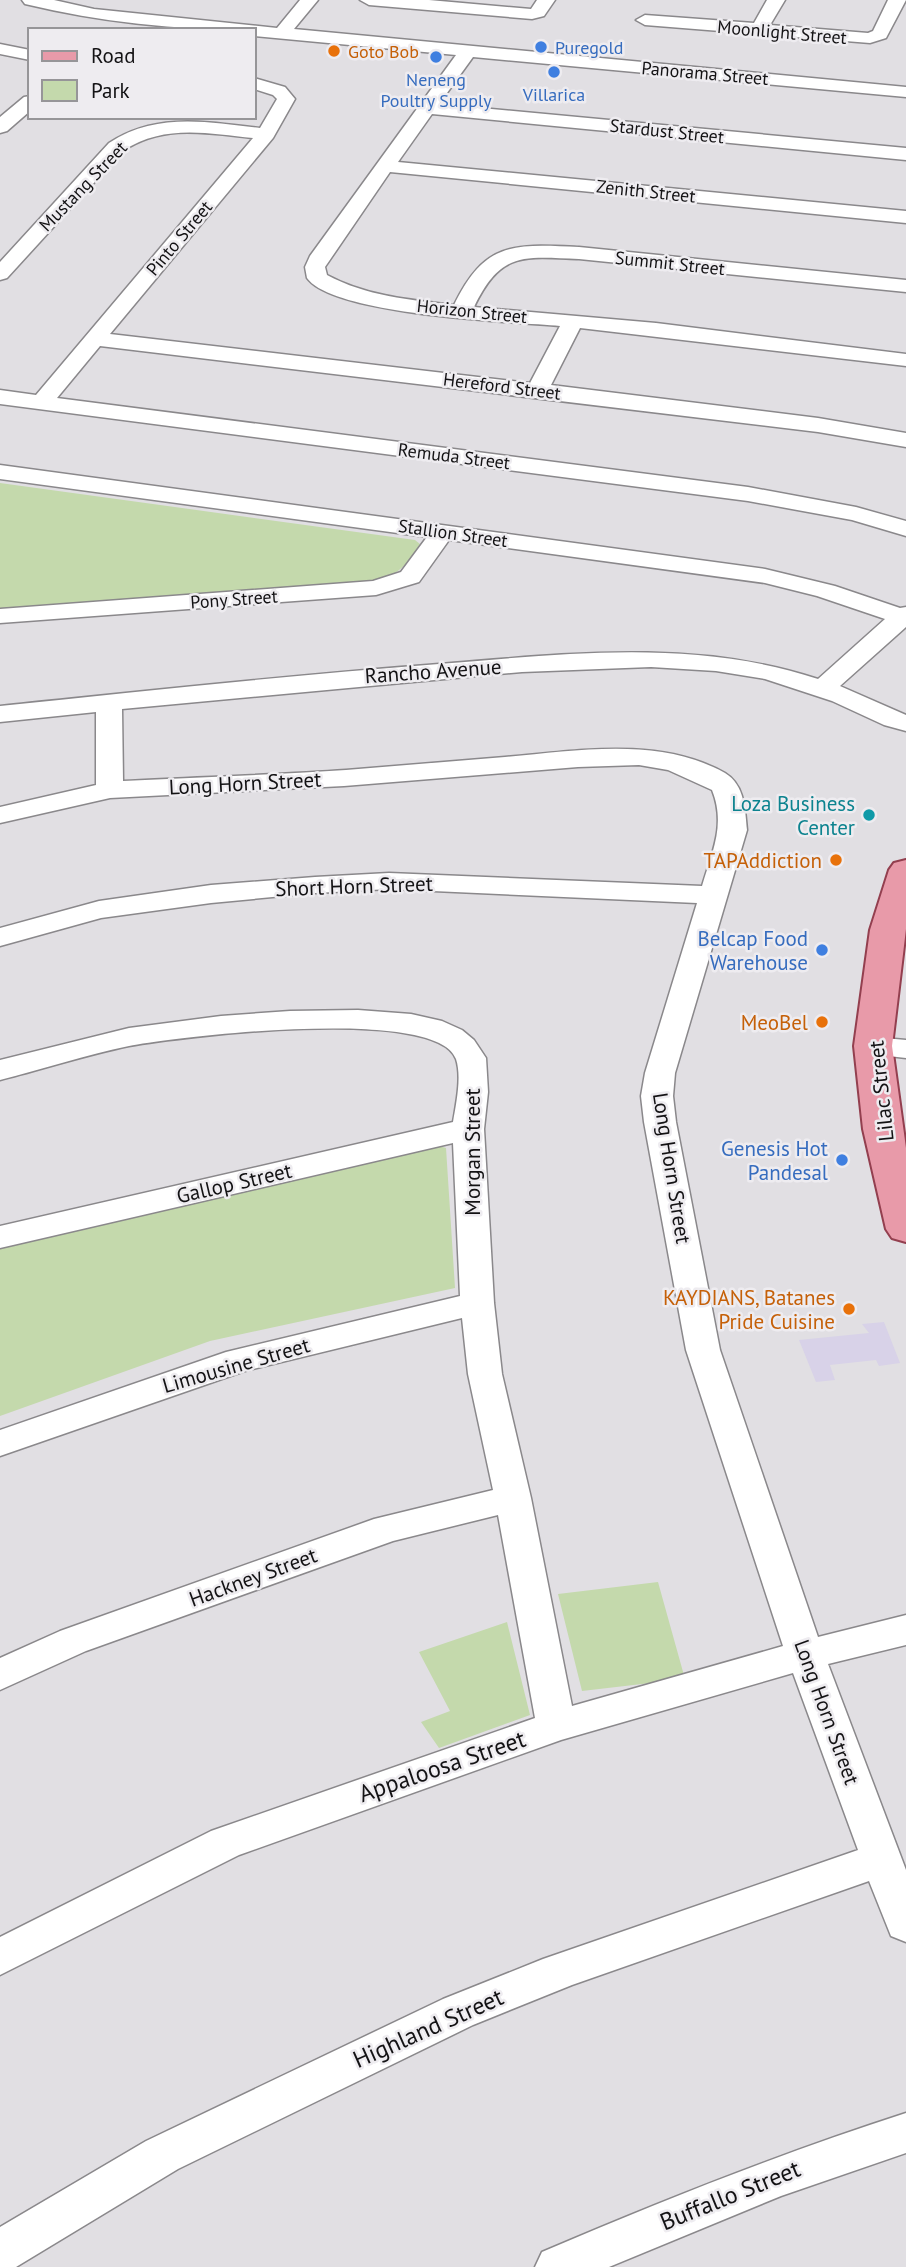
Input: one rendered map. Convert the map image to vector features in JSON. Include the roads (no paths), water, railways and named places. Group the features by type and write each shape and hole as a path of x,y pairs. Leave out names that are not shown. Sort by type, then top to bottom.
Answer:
{"main road":[{"name":"Lilac Street","path":"906,870 888,930 889,1048 881,1129 906,1229"}],"street":[{"path":"31,0 94,14 225,28"},
{"path":"281,34 309,0"},
{"path":"369,0 541,7"},
{"name":"Moonlight Street","path":"658,0 642,25 870,38 880,34 897,0"},
{"path":"758,30 776,0"},
{"path":"134,28 171,7"},
{"name":"Panorama Street","path":"256,31 468,51 623,60 906,92"},
{"path":"0,49 28,54"},
{"name":"Horizon Street","path":"468,51 320,257 315,267 317,278 345,293 461,311 906,359"},
{"name":"Pinto Street","path":"42,402 266,134 286,99 279,92 256,84"},
{"path":"0,127 28,103"},
{"name":"Stardust Street","path":"427,108 906,154"},
{"name":"Mustang Street","path":"0,274 116,147 132,135 180,126 266,134"},
{"name":"Zenith Street","path":"385,166 906,217"},
{"name":"Summit Street","path":"461,311 485,268 502,258 537,251 906,286"},
{"path":"537,390 573,321"},
{"name":"Hereford Street","path":"96,339 537,390 817,425 906,440"},
{"name":"Remuda Street","path":"0,397 748,494 856,514 906,529"},
{"name":"Stallion Street","path":"0,472 765,576 826,591 904,616"},
{"name":"Pony Street","path":"0,616 376,587 410,577 443,532"},
{"path":"821,689 904,616"},
{"name":"Rancho Avenue","path":"0,714 339,678 594,660 718,663 784,676 906,723"},
{"path":"109,703 110,790"},
{"name":"Rancho Avenue","path":"861,704 906,709"},
{"name":"Long Horn Street","path":"0,815 110,790 344,778 578,759 639,757 674,763 715,779 724,786 730,801 733,830 660,1073 657,1096 703,1350 805,1655 906,1924"},
{"name":"Short Horn Street","path":"0,937 99,910 211,894 316,885 389,881 713,895"},
{"name":"Morgan Street","path":"0,1070 129,1037 220,1025 358,1019 411,1023 451,1037 471,1058 472,1092 468,1129 477,1303 485,1374 513,1498 556,1726"},
{"name":"Gallop Street","path":"0,1237 468,1129"},
{"name":"Limousine Street","path":"0,1443 238,1361 477,1303"},
{"name":"Hackney Street","path":"0,1675 73,1641 387,1529 513,1498"},
{"name":"Appaloosa Street","path":"0,1957 225,1843 556,1726 805,1655 906,1630"},
{"name":"Highland Street","path":"0,2252 162,2155 458,2012 558,1972 882,1859"},
{"name":"Buffallo Street","path":"558,2267 694,2208 822,2159 906,2133"}],"place":[{"name":"Puregold","path":"541,47"},
{"name":"Goto Bob","path":"334,51"},
{"name":"Neneng Poultry Supply","path":"436,57"},
{"name":"Villarica","path":"554,72"},
{"name":"Loza Business Center","path":"869,815"},
{"name":"TAPAddiction","path":"836,860"},
{"name":"Belcap Food Warehouse","path":"822,950"},
{"name":"MeoBel","path":"822,1022"},
{"name":"Genesis Hot Pandesal","path":"842,1160"},
{"name":"KAYDIANS, Batanes Pride Cuisine","path":"849,1309"}]}
